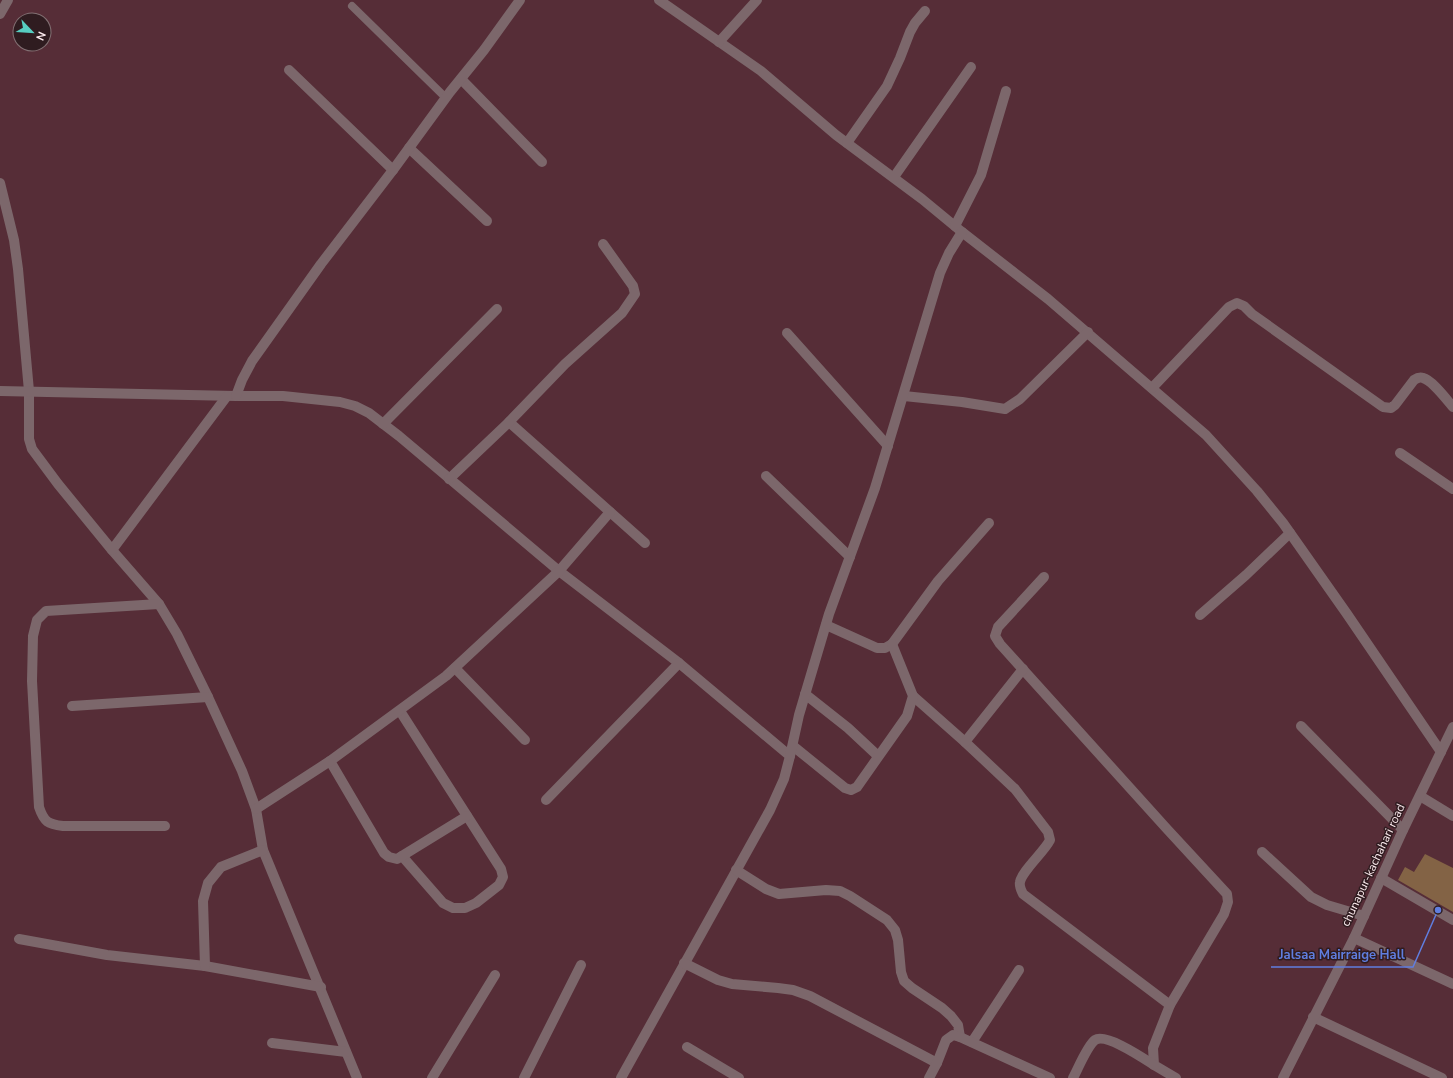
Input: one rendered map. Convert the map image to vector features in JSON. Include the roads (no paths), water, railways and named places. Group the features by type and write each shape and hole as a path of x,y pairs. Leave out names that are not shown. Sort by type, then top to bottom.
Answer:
{"street":[{"path":"0,14 8,0"},
{"path":"112,550 231,396 242,380 252,361 321,264 520,0"},
{"path":"659,0 761,71 817,120 894,177 1048,299 1206,435 1257,491 1290,533 1441,752"},
{"path":"719,42 756,0"},
{"path":"847,143 887,86 910,32 915,23 926,11"},
{"path":"894,177 971,68"},
{"path":"289,70 393,170"},
{"path":"461,79 542,162"},
{"path":"621,1078 770,810 784,779 805,694 826,625 875,488 940,273 981,175 1006,91"},
{"path":"409,148 487,222"},
{"path":"0,183 14,240 18,269 29,392 29,439 32,449 58,484 112,550 159,604 177,634 242,771 256,809 263,850 321,987 357,1078"},
{"path":"449,479 509,422 566,364 622,313 635,294 633,286 603,244"},
{"path":"1152,388 1229,307 1237,303 1244,306 1252,314 1383,407 1391,408 1395,405 1414,380 1418,378 1423,378 1429,382 1453,406"},
{"path":"383,424 497,308"},
{"path":"904,396 1005,408 1020,399 1088,332"},
{"path":"787,333 888,446"},
{"path":"0,391 283,396 340,402 355,406 369,413 383,424 559,571 679,663 790,756"},
{"path":"509,422 645,543"},
{"path":"1400,453 1453,489"},
{"path":"766,476 850,557"},
{"path":"256,809 330,761 446,676 559,571 610,512"},
{"path":"826,625 877,648 885,648 892,644 938,581 989,523"},
{"path":"1200,615 1246,575 1290,533"},
{"path":"1044,577 998,627 995,636 1000,644 1227,894 1228,902 1218,925 1170,1005 1153,1048 1154,1065"},
{"path":"159,604 46,611 36,620 33,636 32,681 39,807 43,818 52,825 63,826 165,826"},
{"path":"892,644 913,696 1015,789 1048,832 1050,840 1046,848 1020,880 1020,887 1023,894 1170,1005"},
{"path":"546,800 679,663"},
{"path":"455,668 525,740"},
{"path":"965,742 1023,669"},
{"path":"805,694 848,728 878,756"},
{"path":"793,746 845,788 851,790 857,787 907,716 913,696"},
{"path":"72,706 208,697"},
{"path":"400,711 501,869 503,877 499,885 476,903 465,908 453,908 443,903 402,856"},
{"path":"1300,726 1403,830"},
{"name":"chunapur-kachahari road","path":"1283,1078 1354,938 1403,830 1453,727"},
{"path":"330,761 384,854 389,858 397,859 467,816"},
{"path":"1420,796 1453,816"},
{"path":"205,966 203,900 208,883 221,867 263,850"},
{"path":"1262,852 1311,897 1327,905 1364,916"},
{"path":"736,870 766,889 780,894 826,890 840,891 886,920 895,930 898,940 901,972 904,981 951,1016 958,1025 960,1037"},
{"path":"1381,878 1453,920"},
{"path":"1354,938 1453,984"},
{"path":"19,939 107,955 205,966 321,987"},
{"path":"684,963 718,980 732,984 793,990 810,996 937,1063"},
{"path":"524,1078 581,965"},
{"path":"972,1042 1019,970"},
{"path":"432,1078 495,975"},
{"path":"1313,1017 1442,1078"},
{"path":"929,1078 946,1040 953,1035 972,1042 1050,1078"},
{"path":"1073,1078 1088,1050 1095,1040 1101,1038 1110,1040 1176,1078"},
{"path":"272,1043 346,1052"},
{"path":"687,1047 739,1078"}],"lane":[{"path":"352,6 446,98"}],"place":[{"name":"Jalsaa Mairraige Hall","path":"1438,910"}]}
